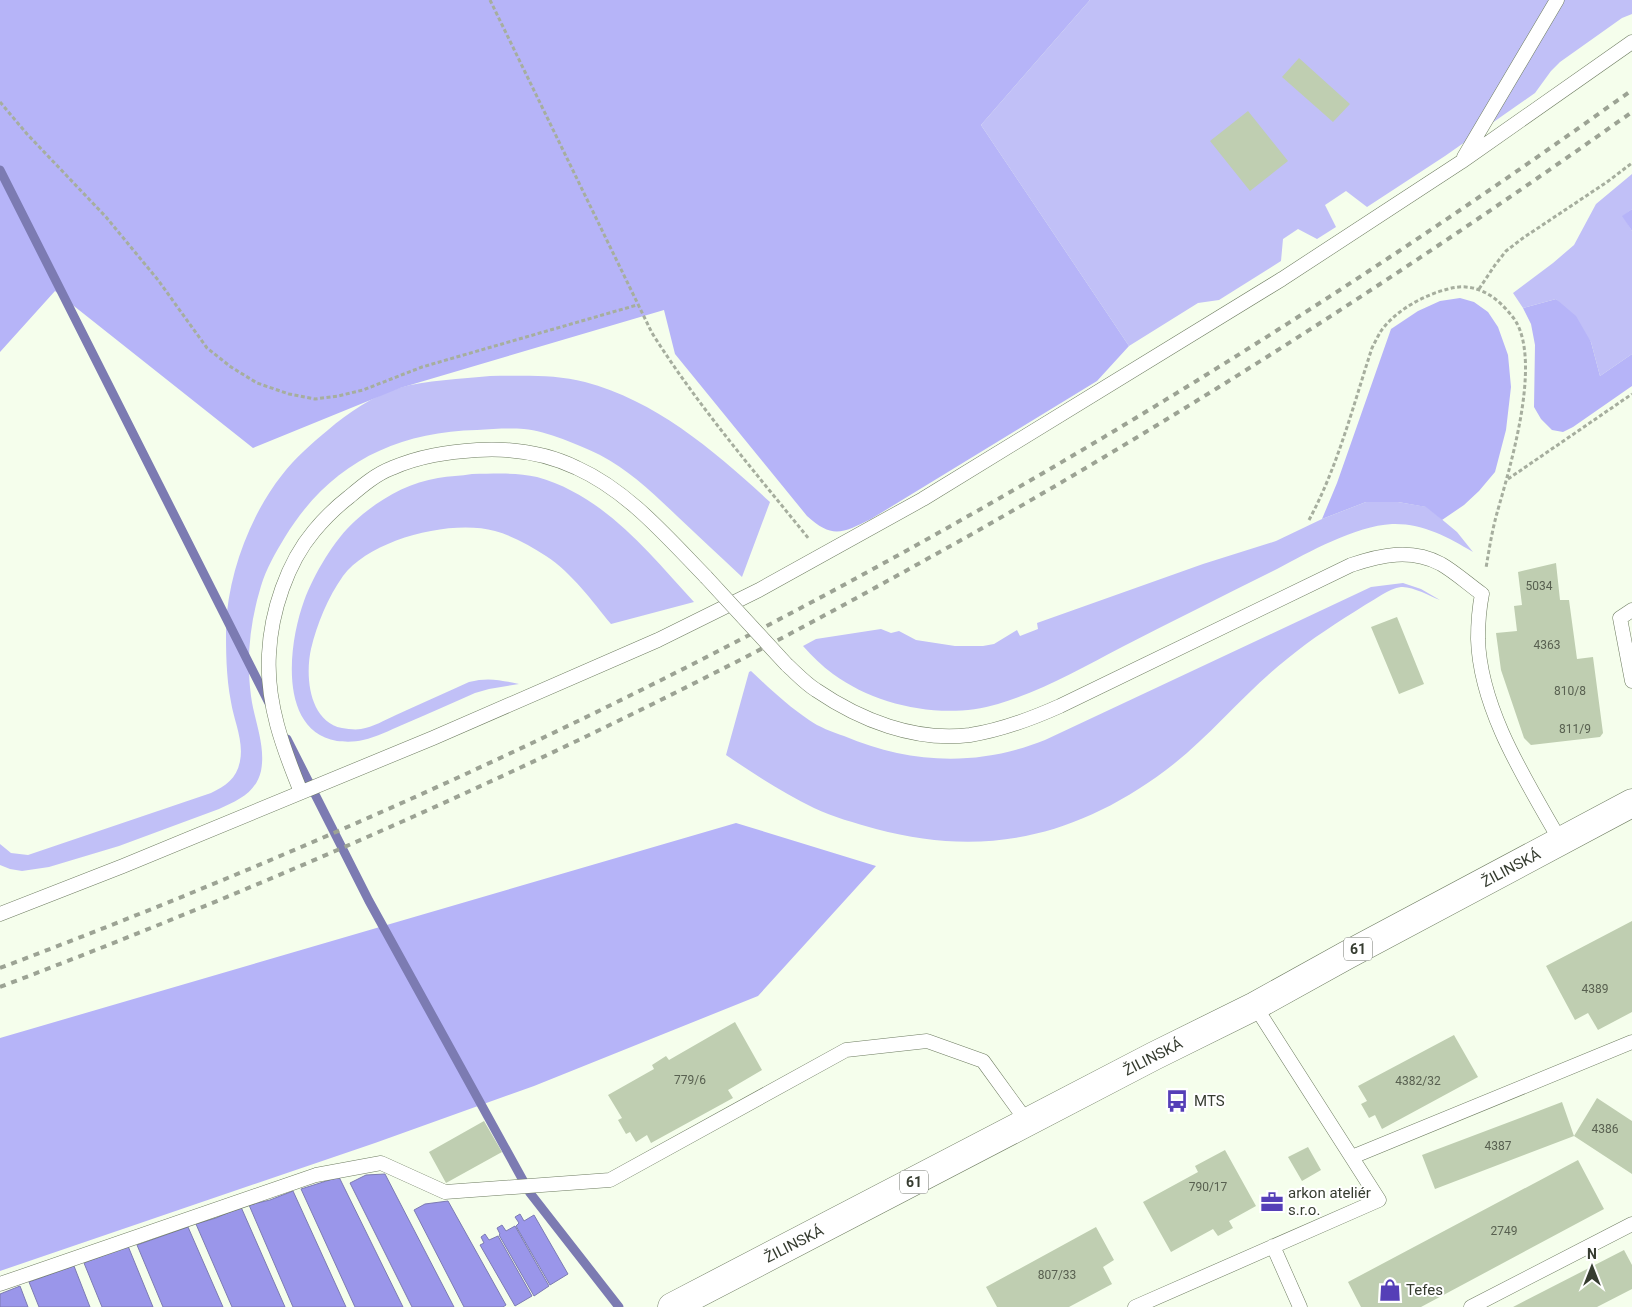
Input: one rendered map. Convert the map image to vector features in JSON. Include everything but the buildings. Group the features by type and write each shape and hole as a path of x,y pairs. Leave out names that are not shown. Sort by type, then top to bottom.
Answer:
{"main road":[{"name":"ŽILINSKÁ","path":"672,1307 1154,1056 1255,1006 1632,803"}],"lane":[{"path":"1462,162 1557,0"},
{"path":"0,914 123,866 433,738 658,640 742,599 923,499 1290,274 1462,162 1632,42"},
{"path":"301,792 272,710 269,682 269,653 273,624 282,591 295,560 313,532 338,506 364,484 391,468 420,458 448,452 520,451 548,457 576,467 602,481 630,503 659,529 787,665 814,689 846,709 880,724 940,736 969,735 1000,729 1032,719 1351,565 1375,557 1409,554 1426,557 1441,564 1482,594 1478,641 1487,689 1496,716 1518,767 1561,842"},
{"path":"1632,610 1620,618 1632,681"},
{"path":"1135,1307 1379,1200 1255,1006"},
{"path":"0,1284 316,1175 381,1162 445,1192 610,1180 846,1050 927,1041 982,1061 1028,1123"},
{"path":"1352,1157 1632,1042"},
{"path":"1471,1307 1632,1224"},
{"path":"1273,1246 1300,1307"}],"path":[{"path":"490,0 652,333 668,359 740,455 822,555"},
{"path":"0,102 27,134 106,217 158,280 207,348 231,367 257,383 289,394 315,399 363,390 422,367 637,305"},
{"path":"1479,289 1494,265 1506,251 1632,163"},
{"path":"1308,520 1332,471 1372,348 1381,331 1394,317 1431,294 1450,288 1467,286 1479,289 1502,304 1516,321 1523,342 1526,364 1522,412 1508,479 1491,536 1482,594"},
{"path":"1508,479 1632,394"}],"shaded area":[{"path":"0,0 1090,0 981,125 1129,346 1097,381 871,519 853,528 838,531 824,528 807,516 675,354 664,310 400,388 253,448 55,291 0,352"},
{"path":"1090,0 1632,0 1632,14 1622,18 1560,62 1535,93 1445,156 1367,207 1346,191 1325,205 1336,227 1317,239 1298,229 1283,239 1281,261 1219,300 1198,303 1129,346 981,125"},
{"path":"1632,174 1632,209 1623,216 1632,231 1632,354 1600,376 1591,342 1556,299 1523,308 1513,293 1574,245 1596,204"},
{"path":"1632,209 1632,231 1622,216"},
{"path":"1460,298 1474,302 1488,312 1498,327 1508,355 1511,387 1506,430 1495,472 1464,505 1442,520 1426,507 1398,502 1366,502 1322,519 1337,483 1391,329 1418,311 1440,301"},
{"path":"1556,299 1576,316 1591,342 1600,376 1632,354 1632,386 1563,432 1552,430 1541,419 1534,407 1535,345 1531,324 1523,308"},
{"path":"490,376 538,376 573,379 611,391 661,415 729,465 770,502 742,577 631,475 600,455 563,439 533,430 494,429 447,432 418,437 391,446 366,457 343,472 322,490 302,512 285,537 266,573 257,600 250,640 249,668 252,705 261,742 262,761 258,779 250,791 219,809 119,846 49,867 22,871 0,865 0,844 11,853 28,855 211,793 230,781 239,767 241,746 229,692 227,673 226,626 228,607 236,566 243,546 270,491 287,469 309,446 344,417 371,400 389,391 409,385"},
{"path":"472,474 529,475 561,486 584,498 624,528 694,602 611,624 581,588 555,563 528,545 502,533 477,528 457,528 435,530 392,542 356,563 343,576 320,620 309,660 309,684 316,707 322,716 331,724 342,728 361,729 370,727 476,680 500,680 519,684 475,693 363,740 337,741 318,734 304,720 296,703 292,682 292,660 294,639 304,601 325,558 347,529 383,499 404,488 426,480"},
{"path":"1366,502 1398,502 1427,507 1457,532 1473,552 1444,536 1424,528 1392,524 1363,529 1318,548 1046,686 1014,699 978,709 934,710 912,707 870,695 833,674 803,646 816,639 881,629 891,633 899,631 916,640 955,646 994,644 1017,630 1020,636 1038,629 1037,623 1203,564 1276,541 1322,519"},
{"path":"1403,583 1421,589 1440,600 1405,587 1396,588 1382,594 1325,631 1271,672 1197,744 1166,770 1132,793 1098,812 1063,826 1028,836 992,841 955,841 916,838 876,829 814,808 769,783 726,755 749,672 751,671 786,703 813,723 869,745 919,757 944,759 995,755 1045,740 1371,587"},
{"path":"736,823 876,866 758,996 534,1086 375,1143 0,1271 0,1038"},
{"path":"385,1174 454,1307 412,1307 350,1183 366,1175"},
{"path":"339,1177 403,1307 355,1307 301,1189"},
{"path":"293,1191 346,1307 293,1307 249,1205 270,1200"},
{"path":"448,1201 506,1305 503,1307 464,1307 414,1210 425,1204"},
{"path":"241,1207 285,1307 232,1307 196,1224"},
{"path":"520,1214 524,1221 534,1215 568,1274 550,1285 516,1226 519,1223 515,1217"},
{"path":"502,1225 506,1231 515,1226 549,1286 534,1296 499,1235 497,1228"},
{"path":"188,1227 223,1307 163,1307 137,1245"},
{"path":"485,1234 489,1240 498,1236 532,1296 515,1306 480,1245 484,1243 481,1237"},
{"path":"128,1246 153,1307 102,1307 84,1263"},
{"path":"74,1266 90,1307 39,1307 29,1282"},
{"path":"20,1286 28,1307 0,1307 0,1294"}],"waterway":[{"path":"0,170 269,703"},
{"path":"287,739 369,901 530,1193 619,1307"}],"railway":[{"path":"0,968 185,896 459,777 638,692 844,585 960,521 1189,385 1413,242 1632,90"},
{"path":"0,987 94,951 372,835 554,752 824,616 1057,485 1224,384 1471,224 1632,112"}],"place":[{"name":"MTS","path":"1177,1101"},
{"name":"arkon ateliér s.r.o.","path":"1272,1202"},
{"name":"Tefes","path":"1390,1290"}]}
